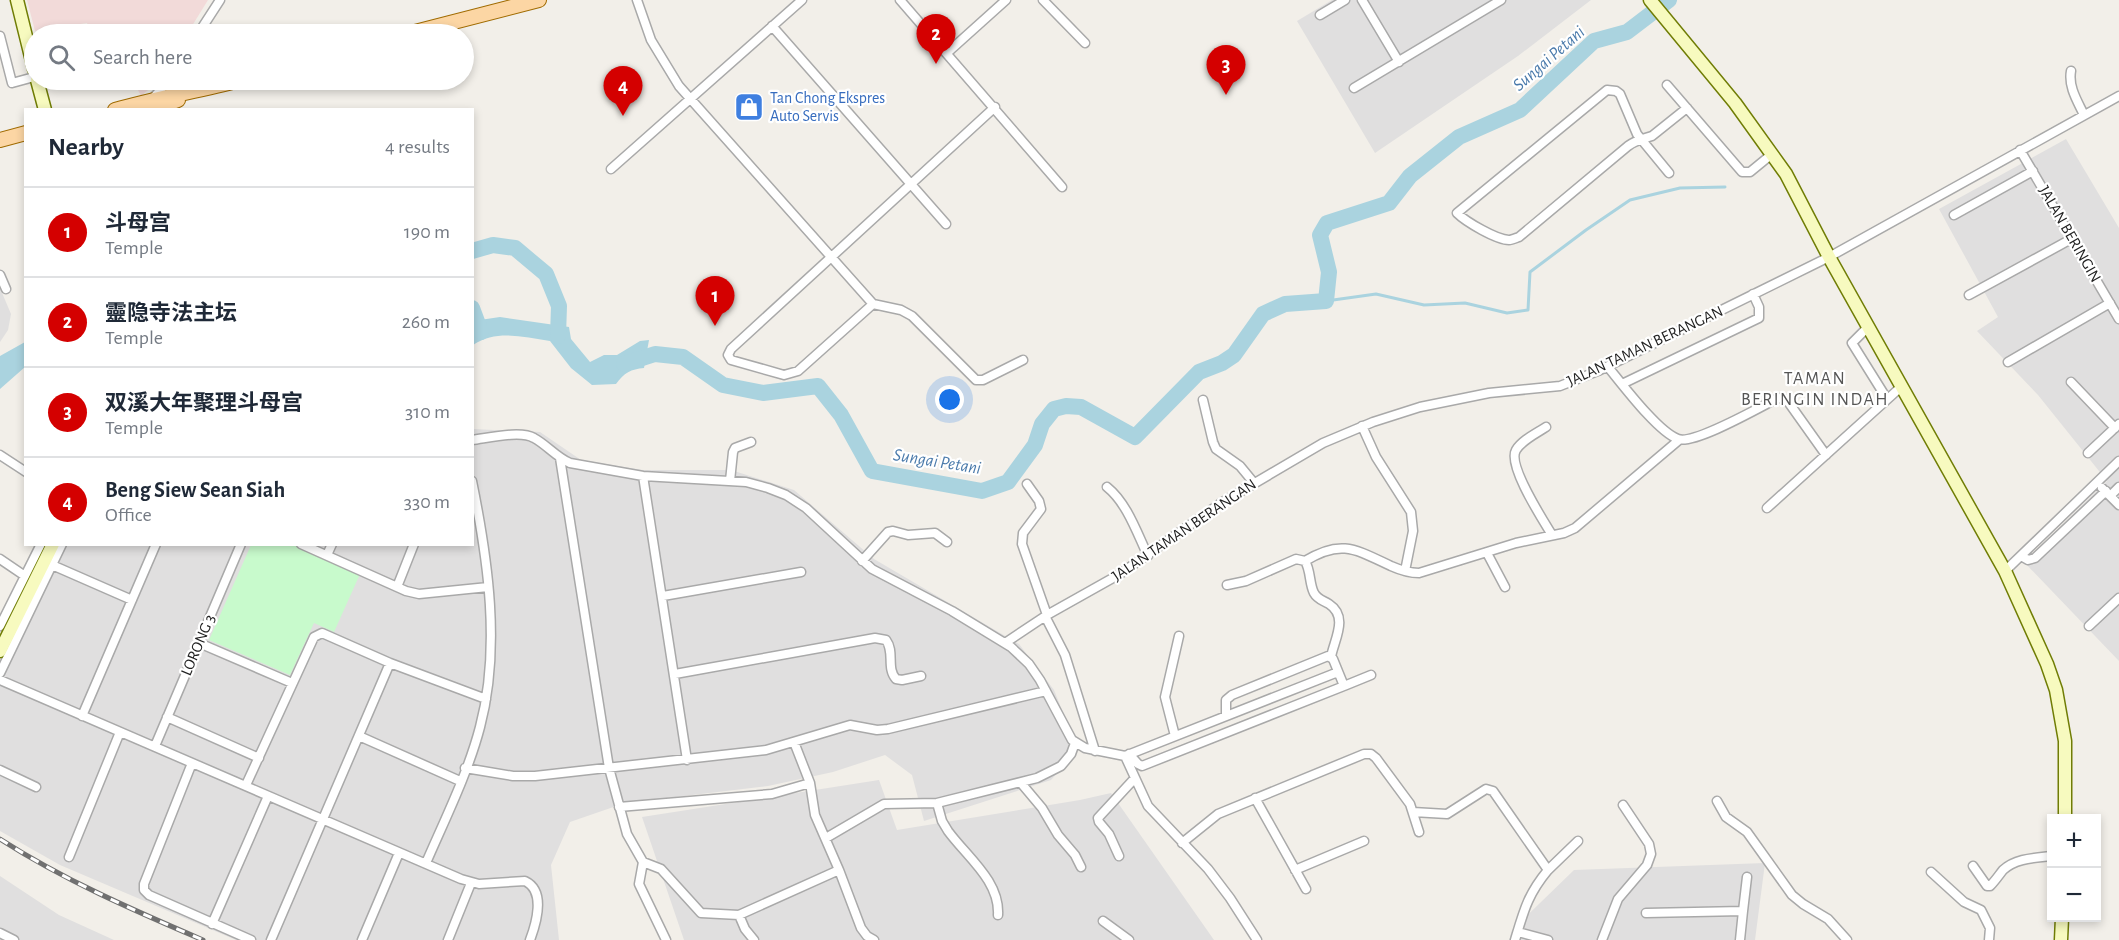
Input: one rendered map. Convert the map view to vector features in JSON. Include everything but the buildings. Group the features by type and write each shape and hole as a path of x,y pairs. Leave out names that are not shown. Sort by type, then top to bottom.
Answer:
{"main road":[{"path":"446,24 540,0"},
{"path":"153,107 203,90"},
{"path":"0,141 24,134"},
{"path":"0,149 24,143"}],"street":[{"path":"17,0 24,28"},
{"path":"207,24 220,0"},
{"path":"637,0 651,40 689,98 873,304 901,310 912,316 976,381 983,380 1023,360"},
{"path":"611,169 802,0"},
{"path":"900,0 1062,187"},
{"path":"947,53 1006,0"},
{"path":"1043,0 1085,43"},
{"path":"1320,15 1345,0"},
{"path":"1362,0 1399,62"},
{"path":"1354,88 1501,0"},
{"path":"1650,0 1735,103 1786,174 1829,257 2005,571 2048,664 2056,690 2065,741 2065,814"},
{"path":"772,26 946,224"},
{"path":"0,36 12,83 24,80"},
{"path":"2070,71 2074,94 2084,115"},
{"path":"1667,85 1742,172 1750,172 1772,154"},
{"path":"1669,172 1641,140 1620,94 1612,89 1607,90 1456,213 1476,227 1503,239 1510,240 1519,237 1628,146 1641,140 1659,131 1687,108"},
{"path":"39,90 44,108"},
{"path":"153,107 164,90"},
{"path":"191,90 196,92"},
{"name":"JALAN TAMAN BERANGAN","path":"1005,643 1046,616 1112,579 1148,556 1193,522 1301,455 1362,426 1420,407 1461,398 1560,386 1574,382 1829,257 2119,96"},
{"path":"873,304 798,371 791,374 784,375 728,355 731,349 995,107"},
{"name":"JALAN BERINGIN","path":"2020,150 2119,319"},
{"path":"1954,215 2033,171"},
{"path":"1969,295 2073,238"},
{"path":"0,275 6,289"},
{"path":"1622,384 1760,318 1759,307 1753,294"},
{"path":"2008,362 2110,303"},
{"path":"1869,326 1852,343 1887,399"},
{"path":"1608,367 1662,429 1679,440"},
{"path":"2071,382 2117,426 2088,453"},
{"path":"1767,508 1902,386"},
{"path":"1227,585 1246,581 1296,559 1305,561 1334,548 1364,553 1405,571 1419,573 1516,543 1575,528 1679,440 1695,438 1778,398 1789,403 1826,455"},
{"path":"1203,400 1216,449 1240,466 1254,483"},
{"path":"1362,426 1376,457 1411,512 1413,531 1405,571"},
{"path":"1546,427 1519,446 1514,452 1514,459 1525,487 1552,535"},
{"path":"474,440 530,435 570,463 643,476 730,480 768,488 786,495 806,508 862,561 1005,643 1029,664 1075,744 1095,751 1127,755 1338,672"},
{"path":"730,480 735,448 751,442"},
{"path":"0,455 24,471"},
{"path":"560,458 609,768 627,834 643,862 661,869 701,913 739,915 839,870"},
{"path":"2005,571 2119,462"},
{"path":"643,476 687,759"},
{"path":"2098,483 2119,505"},
{"path":"1027,484 1041,506 1023,533 1022,544 1046,616 1065,655 1095,751"},
{"path":"1107,487 1122,503 1148,556"},
{"path":"2021,556 2028,560 2035,558 2119,487"},
{"path":"426,863 478,734 486,699 490,636 488,587 474,494"},
{"path":"862,561 888,531 908,535 935,533 947,542"},
{"path":"0,626 39,546"},
{"path":"0,651 52,546"},
{"path":"0,673 61,546"},
{"path":"82,716 155,546"},
{"name":"LORONG 3","path":"155,747 240,546"},
{"path":"306,546 397,587 419,594 488,587"},
{"path":"327,555 331,546"},
{"path":"397,587 413,546"},
{"path":"1487,553 1505,587"},
{"path":"0,559 25,576"},
{"path":"1305,561 1313,591 1317,597 1333,607 1338,615 1339,632 1331,657 1344,686"},
{"path":"52,565 132,600"},
{"path":"663,596 801,572"},
{"path":"2089,626 2119,598"},
{"path":"246,785 292,683 314,637 318,634 322,633 390,663 486,699"},
{"path":"1176,736 1165,697 1179,636"},
{"path":"675,674 875,638 886,640 889,644 891,671 896,679 921,676"},
{"path":"199,642 292,683"},
{"path":"1226,715 1226,700 1232,695 1331,657"},
{"path":"271,940 390,663"},
{"path":"1127,755 1142,766 1371,675"},
{"path":"0,680 471,883 525,881 530,883 534,889 538,915 530,940"},
{"path":"465,768 513,776 535,776 766,750 840,727 888,729 1046,691"},
{"path":"167,717 259,758"},
{"path":"69,858 120,732"},
{"path":"359,736 460,781"},
{"path":"794,742 810,783 815,815 861,928 867,936 874,940"},
{"path":"826,838 884,804 937,803 1021,783 1051,772 1061,766 1071,754 1075,744"},
{"path":"1182,843 1218,814 1364,754 1371,754 1376,758 1405,796 1419,832"},
{"path":"1127,755 1148,806 1208,869 1257,940"},
{"path":"192,763 144,884 144,890 149,895 251,940"},
{"path":"0,770 36,787"},
{"path":"1119,856 1109,834 1098,818 1135,778"},
{"path":"619,807 772,794 810,783"},
{"path":"1021,783 1042,808 1081,867"},
{"path":"1413,812 1448,814 1486,789 1490,789 1548,870"},
{"path":"212,924 268,796"},
{"path":"1255,798 1306,889"},
{"path":"1717,801 1726,817 1747,832 1792,895 1828,919 1847,940"},
{"path":"937,803 942,822 992,886 998,898 998,915"},
{"path":"1602,940 1618,899 1647,865 1651,854 1649,844 1623,805"},
{"path":"1295,870 1364,841"},
{"path":"1548,940 1516,936 1527,899 1536,885 1548,870 1578,842"},
{"path":"362,940 399,853"},
{"path":"1973,866 1987,886 1990,886 2005,869 2014,863 2047,857"},
{"path":"643,862 639,884 666,940"},
{"path":"1931,872 1964,902 1981,910 1990,928 1989,940"},
{"path":"1740,940 1747,877"},
{"path":"448,940 471,883"},
{"path":"1646,913 1743,911"},
{"path":"739,915 745,929 754,940"},
{"path":"1103,921 1129,940"},
{"path":"2061,940 2062,922"},
{"path":"0,933 14,940"}],"shaded area":[{"path":"27,0 208,0 193,24 33,24"},
{"path":"1332,0 1591,0 1518,56 1375,153 1297,21"},
{"path":"138,90 148,90 141,96"},
{"path":"2066,139 2119,228 2119,661 2024,562 2107,481 2038,395 1977,331 1998,317 1939,209"},
{"path":"0,288 11,314 8,330 0,342"},
{"path":"474,429 540,432 581,460 643,470 731,470 794,490 874,559 1019,644 1054,690 1078,750 1051,780 924,821 912,775 885,755 833,772 768,786 625,803 570,822 551,865 559,940 236,940 60,865 0,831 0,671 63,546 474,546"},
{"path":"879,780 897,830 1111,793 1214,940 684,940 642,817"},
{"path":"1765,863 1755,940 1509,940 1512,930 1574,870"},
{"path":"0,876 59,915 114,940 0,940"}],"green space":[{"path":"251,546 295,546 360,574 334,632 314,623 290,675 209,640"}],"water":[{"path":"500,317 569,327 571,339 590,362 604,355 617,355 640,341 649,340 644,368 628,372 616,384 592,385 571,368 550,341 520,336 501,336 491,337 474,344 474,321"},
{"path":"24,343 24,368 0,389 0,356"}],"waterway":[{"name":"Sungai Petani","path":"624,364 655,354 683,357 723,385 763,393 818,386 841,415 872,471 982,491 1008,482 1035,445 1042,424 1054,409 1066,406 1081,407 1135,437 1199,372 1222,363 1234,355 1263,314 1285,304 1326,301 1329,272 1320,235 1327,223 1389,203 1410,176 1459,137 1520,110 1594,41 1627,32 1669,0"},
{"path":"1326,301 1376,294 1424,305 1465,303 1507,313 1528,310 1530,272 1630,200 1680,188 1725,187"},
{"name":"Sungai Petani","path":"474,250 493,245 515,248 546,274 559,306 558,336"},
{"name":"Sungai Petani","path":"474,313 481,332"}],"railway":[{"path":"0,839 74,881 203,940"}],"place":[{"name":"靈隐寺法主坛","path":"936,64"},
{"name":"双溪大年聚理斗母宫","path":"1226,95"},
{"name":"Tan Chong Ekspres Auto Servis","path":"749,107"},
{"name":"Beng Siew Sean Siah","path":"623,116"},
{"name":"斗母宫","path":"715,326"}],"district":[{"name":"TAMAN BERINGIN INDAH","path":"1815,389"}]}
